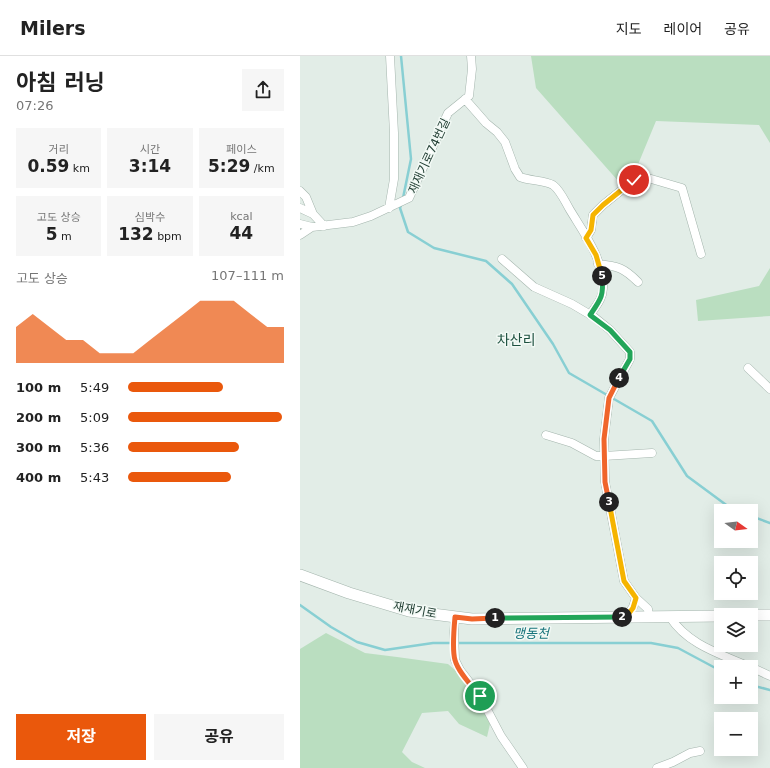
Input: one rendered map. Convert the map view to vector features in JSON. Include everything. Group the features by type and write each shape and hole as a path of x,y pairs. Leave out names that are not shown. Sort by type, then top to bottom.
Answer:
{"street":[{"path":"390,56 394,179 393,206"},
{"path":"471,56 472,69 469,96 465,99 505,142 515,169 520,177 530,181 544,182 552,185 558,190 596,255 602,274 603,288 602,298 590,315"},
{"name":"재재기로74번길","path":"312,227 353,222 409,198 448,113 465,99"},
{"path":"586,238 591,230 593,215 603,205 641,176 682,188 701,254"},
{"path":"300,191 306,196 314,214 324,226"},
{"path":"300,208 314,214"},
{"path":"300,224 312,227"},
{"path":"300,235 312,227"},
{"path":"502,259 534,287 572,304 590,315 610,330 630,352 630,359 611,395 604,439 605,482 624,581 636,598 648,610 649,617"},
{"path":"598,264 616,266 628,272 638,282"},
{"path":"748,368 770,389"},
{"path":"546,435 572,443 596,456 652,453"},
{"name":"재재기로","path":"302,576 349,593 409,611 472,619 714,616"},
{"path":"626,617 633,608 636,598"},
{"path":"758,615 770,615"},
{"path":"455,617 455,660 460,670 480,696 501,736 523,768"},
{"path":"670,617 685,635 701,646 734,660"},
{"path":"758,670 770,676"},
{"path":"657,768 673,762 690,752 700,751"}],"green space":[{"path":"531,56 770,56 770,143 759,125 656,121 627,191 536,88"},
{"path":"770,268 770,316 698,321 696,300 759,286"},
{"path":"326,633 365,653 448,664 468,681 490,724 487,737 459,724 448,711 422,713 402,752 412,762 425,768 300,768 300,649"}],"waterway":[{"path":"401,56 411,159 403,198"},
{"path":"401,205 400,208 408,232 434,248 486,261 512,284 553,344 569,373 652,421 687,476 725,504"},
{"path":"758,519 770,523"},
{"name":"맹동천","path":"300,605 331,627 357,642 385,650 433,643 651,643 678,648 714,667"},
{"name":"맹동천","path":"758,687 770,690"}],"district":[{"name":"차산리","path":"516,340"}],"route":[{"path":"480,696 460,670 455,660 455,617 472,619 626,617 633,608 636,598 624,581 605,482 604,439 609,398 630,359 630,352 610,330 590,315 602,298 603,288 602,274 596,255 586,238 591,230 593,215 634,180"}]}
